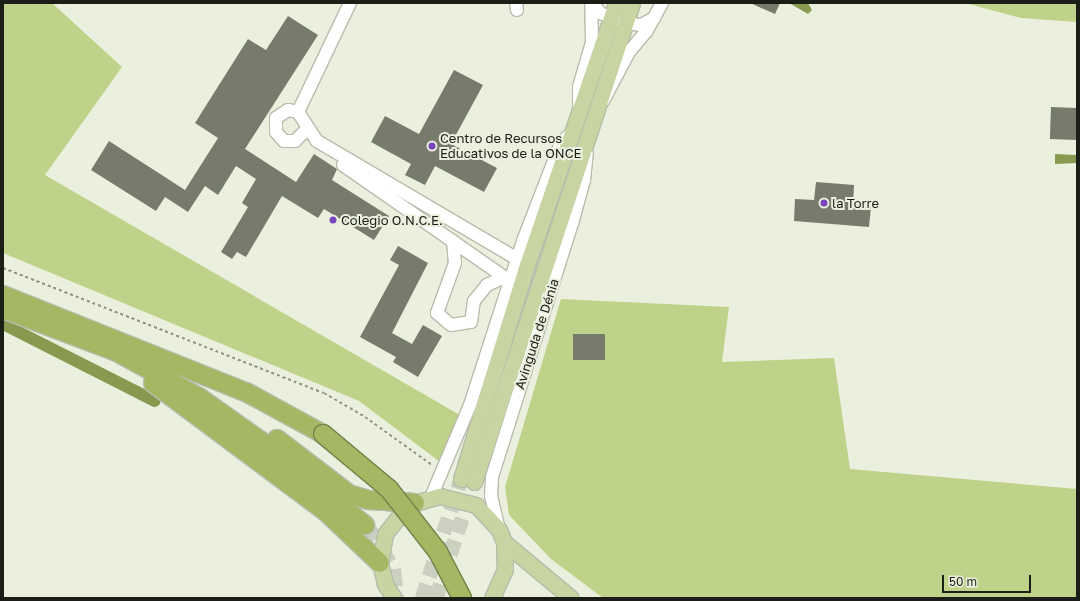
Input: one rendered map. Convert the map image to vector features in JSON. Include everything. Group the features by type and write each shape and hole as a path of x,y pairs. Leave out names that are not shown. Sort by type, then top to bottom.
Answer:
{"highway":[{"path":"3,295 91,338 199,397 261,441 365,524"},
{"path":"3,308 246,392 322,434 389,490 438,552 462,598"},
{"path":"91,338 203,387 250,418 349,494 368,500 423,500"},
{"path":"91,338 195,411 326,512 380,563"}],"main road":[{"name":"Avinguda de Dénia","path":"616,3 577,122 527,265 468,481 588,138 632,3"},
{"path":"394,598 385,591 380,563 389,528 402,511 423,500 453,497 476,505 502,536 571,598"},
{"path":"492,598 506,569 502,536"}],"street":[{"path":"350,3 298,112 305,133 506,280"},
{"name":"Avinguda de Dénia","path":"591,3 600,13 626,23 641,25 654,18"},
{"name":"Avinguda de Dénia","path":"423,500 442,471 470,405 506,280 517,259 560,145 577,122 579,87 592,42 591,3"},
{"name":"Avinguda de Dénia","path":"598,108 616,82 629,52 654,18 662,3"},
{"path":"298,112 288,110 282,113 275,126 284,141 305,133"},
{"path":"305,133 517,259"},
{"name":"Avinguda de Dénia","path":"502,536 491,496 492,477 572,224 584,180 588,138"},
{"path":"453,241 455,263 438,313 451,325 471,322 474,301 487,285 506,280"}],"path":[{"path":"3,268 324,393 365,417 442,471"}],"shaded area":[{"path":"3,3 52,3 122,67 45,175 465,418 440,462 359,401 3,253"},
{"path":"789,3 808,3 812,10 808,14"},
{"path":"965,3 1077,3 1077,22 1021,18"},
{"path":"1055,154 1076,155 1077,163 1055,164"},
{"path":"561,299 729,307 722,362 834,358 850,469 1077,489 1077,598 603,598 551,559 509,515 505,487"}],"building":[{"path":"750,3 780,3 775,14"},
{"path":"288,16 318,35 245,149 296,182 314,154 337,169 332,180 389,216 374,240 324,209 318,218 282,196 246,257 237,252 232,259 221,252 248,207 242,203 256,179 236,166 218,195 205,186 188,212 165,197 156,211 91,170 109,141 185,190 218,138 195,123 248,39 266,50"},
{"path":"454,70 483,85 451,144 497,168 484,192 435,166 425,185 405,175 411,164 371,142 385,116 419,134"},
{"path":"1051,107 1077,108 1076,140 1050,139"},
{"name":"la Torre","path":"816,182 854,185 853,206 871,207 869,227 794,221 795,199 814,200"},
{"path":"398,246 428,263 392,333 412,344 423,325 442,336 418,377 393,362 396,357 360,337 399,265 390,260"},
{"path":"573,334 605,334 605,360 573,360"}],"waterway":[{"path":"3,324 155,401"}],"tunnel":[{"path":"422,598 461,479"},
{"path":"436,598 474,482"},
{"path":"365,525 392,569 395,598"}],"place":[{"name":"Centro de Recursos Educativos de la ONCE","path":"432,146"},
{"name":"la Torre","path":"824,203"},
{"name":"Colegio O.N.C.E.","path":"333,220"}]}
